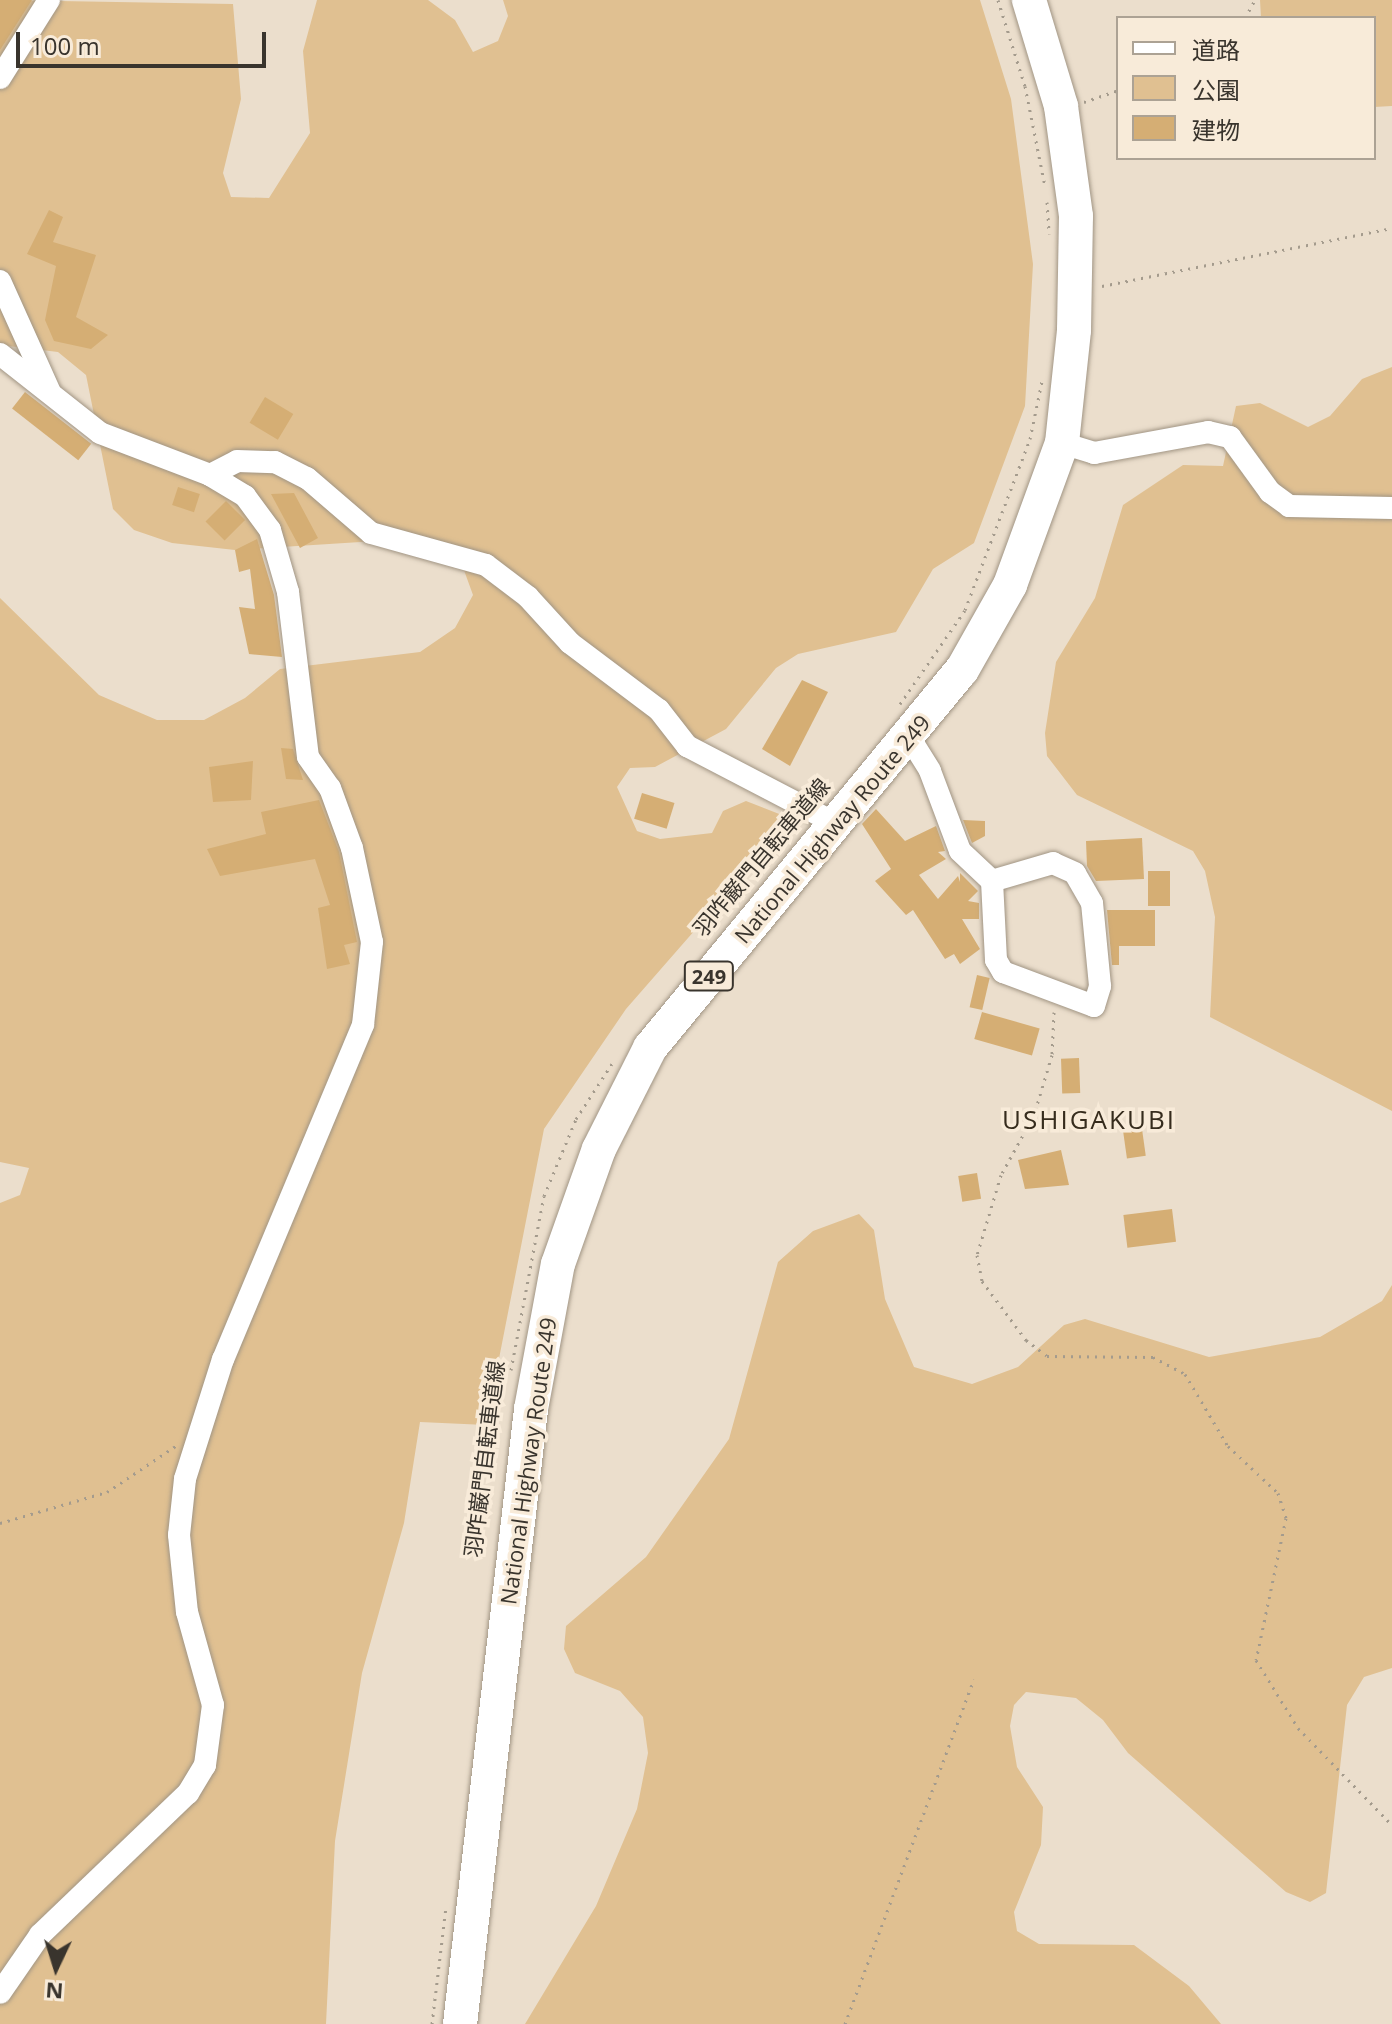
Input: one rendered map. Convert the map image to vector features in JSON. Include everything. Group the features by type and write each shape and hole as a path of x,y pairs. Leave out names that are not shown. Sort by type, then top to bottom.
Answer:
{"highway":[{"name":"National Highway Route 249","path":"460,2024 531,1409 558,1264 599,1149 650,1048 833,822 902,726 962,670 1010,585 1062,443 1075,291 1076,216 1061,106 1029,0"}],"street":[{"path":"0,78 49,0"},
{"path":"0,281 51,393"},
{"path":"0,354 100,433 210,475 245,496 280,553 308,757 330,788 352,848 372,942 363,1025 195,1439 179,1535 187,1612 213,1705 205,1765 188,1793 40,1935 0,1993"},
{"path":"1062,443 1094,453 1208,432 1230,437 1270,492 1289,506 1392,508"},
{"path":"210,475 237,461 275,462 307,478 371,533 486,565 528,597 570,643 659,710 687,746 833,822"},
{"path":"902,726 930,771 960,851 992,881 996,960 1003,972 1094,1006 1097,996 1095,930 1084,889 1075,873 1053,863 992,881"}],"path":[{"path":"998,0 1038,144 1049,237"},
{"path":"1061,106 1116,91"},
{"path":"1075,291 1392,228"},
{"path":"902,726 965,610 1030,439 1042,377"},
{"path":"1055,993 1052,1055 1034,1115 1006,1162 986,1220 977,1255 982,1281 1026,1340 1047,1356 1153,1357 1185,1374 1228,1446 1278,1493 1286,1518 1256,1660 1298,1728 1392,1825"},
{"name":"羽咋巌門自転車道線","path":"510,1379 544,1196 576,1119 615,1058"},
{"path":"0,1523 107,1492 173,1446 195,1439"},
{"path":"845,2024 974,1679"},
{"path":"432,2024 447,1898"}],"green space":[{"path":"0,0 233,4 241,99 223,173 231,197 269,198 310,133 303,51 317,0 428,0 455,20 473,52 498,41 508,16 503,0 980,0 1011,99 1033,264 1025,406 974,543 933,569 896,632 798,654 776,668 726,729 655,767 630,768 617,787 637,831 660,839 712,833 723,811 746,801 792,819 626,1009 544,1129 486,1425 420,1422 404,1523 362,1673 335,1841 326,2024 0,2024 0,1203 20,1195 29,1168 0,1162 0,598 99,695 157,720 204,720 245,698 280,669 420,652 455,628 473,595 457,551 408,539 235,550 172,543 134,530 113,509 86,375 58,352 0,345"},
{"path":"1260,0 1392,0 1392,106 1376,107 1376,16 1261,16"},
{"path":"1392,367 1392,1111 1210,1017 1215,917 1205,871 1193,851 1077,795 1047,756 1045,733 1056,662 1095,598 1123,505 1183,465 1223,466 1236,406 1260,403 1308,427 1330,416 1362,379"},
{"path":"859,1214 874,1230 885,1299 914,1367 972,1384 1018,1367 1064,1325 1085,1319 1209,1357 1320,1337 1382,1301 1392,1285 1392,1668 1364,1677 1347,1705 1326,1893 1310,1902 1286,1892 1128,1753 1103,1720 1076,1698 1026,1692 1014,1705 1010,1726 1017,1767 1043,1807 1041,1845 1014,1912 1017,1931 1039,1944 1134,1945 1189,1986 1221,2024 525,2024 596,1906 637,1809 648,1753 643,1717 620,1691 575,1673 564,1649 566,1626 646,1557 729,1439 778,1262 813,1231"}],"building":[{"path":"0,0 32,0 0,50"},
{"path":"49,210 63,217 53,242 96,255 76,317 108,335 91,349 54,341 45,320 56,266 27,254"},
{"path":"25,392 91,444 78,460 12,409"},
{"path":"265,397 293,414 278,440 250,423"},
{"path":"178,487 200,494 194,512 172,505"},
{"path":"294,493 318,538 300,548 271,494"},
{"path":"226,501 245,520 225,541 205,522"},
{"path":"257,539 274,595 282,657 249,654 239,607 255,609 250,569 239,572 235,550"},
{"path":"802,680 828,692 790,766 762,749"},
{"path":"281,748 293,749 303,780 286,779"},
{"path":"253,761 251,800 213,802 209,767"},
{"path":"642,793 675,803 667,829 634,819"},
{"path":"319,800 339,852 357,942 344,945 350,964 327,969 318,908 330,905 315,859 220,876 207,849 266,834 261,812"},
{"path":"876,809 905,841 936,826 945,851 938,852 946,859 919,875 938,899 958,876 960,882 960,873 978,891 968,901 979,903 979,919 962,919 980,949 960,964 954,954 945,959 913,910 906,915 875,881 891,869 862,824"},
{"path":"963,820 985,821 985,836 972,843"},
{"path":"1142,838 1144,879 1096,881 1087,866 1086,841"},
{"path":"1148,871 1170,871 1170,906 1148,906"},
{"path":"1107,910 1155,910 1155,946 1119,946 1119,965 1112,965"},
{"path":"977,975 990,978 982,1010 970,1007"},
{"path":"982,1012 1040,1029 1032,1055 974,1039"},
{"path":"1079,1058 1080,1093 1062,1094 1061,1059"},
{"path":"1142,1129 1146,1156 1127,1158 1123,1132"},
{"path":"1061,1150 1069,1185 1025,1189 1018,1160"},
{"path":"977,1173 981,1199 962,1202 958,1176"},
{"path":"1172,1209 1176,1242 1127,1248 1123,1215"}],"district":[{"name":"USHIGAKUBI","path":"1089,1120"}]}
